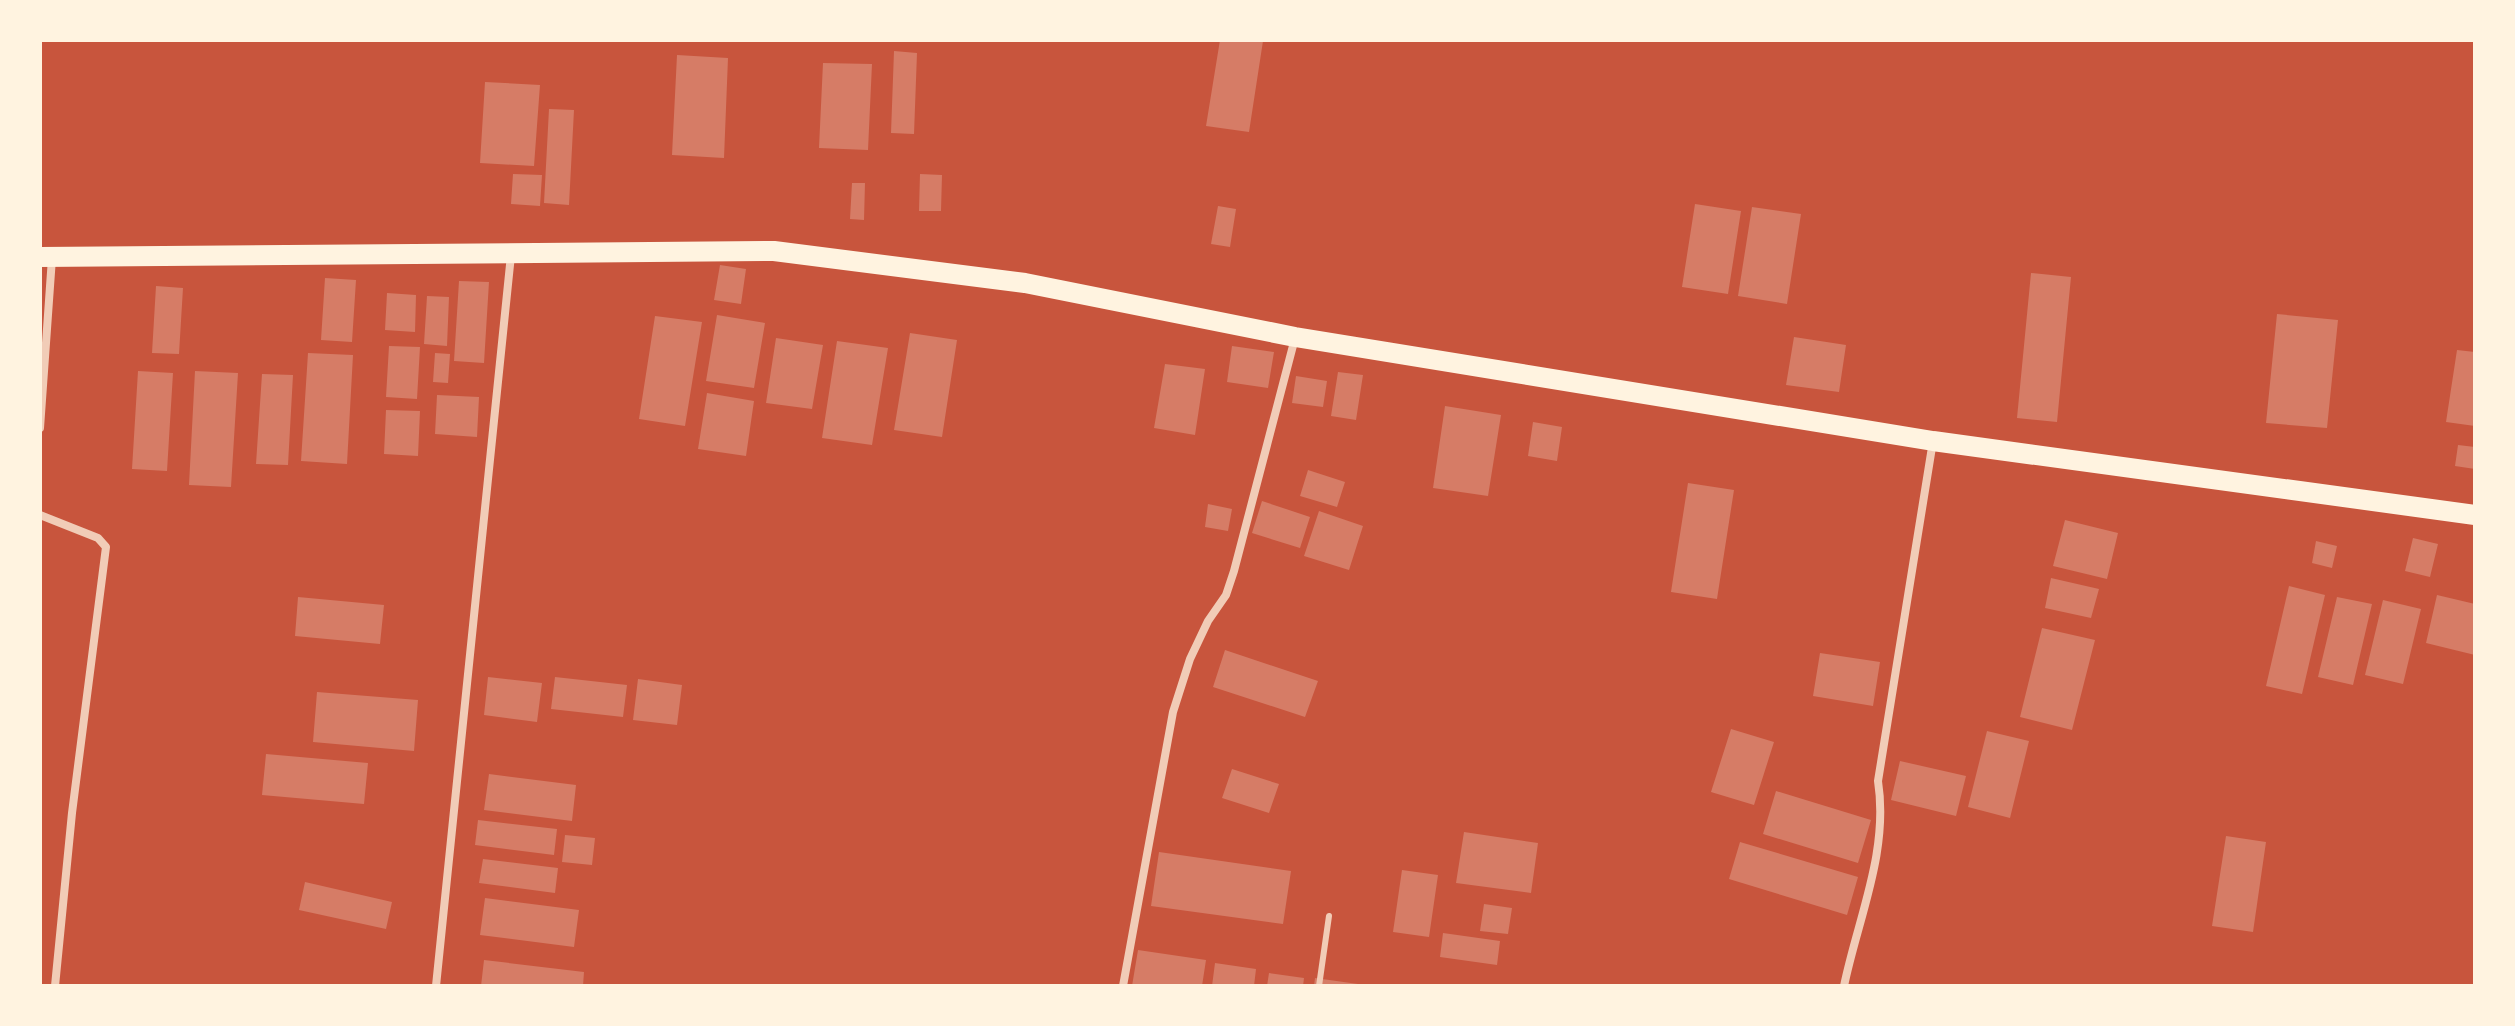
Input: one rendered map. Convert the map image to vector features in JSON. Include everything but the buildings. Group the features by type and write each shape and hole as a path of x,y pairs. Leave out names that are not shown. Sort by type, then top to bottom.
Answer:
{"main road":[{"path":"46,257 774,251 1025,283 1295,337 1933,441 2475,515"}],"street":[{"path":"436,986 511,255"},
{"path":"40,428 46,257"},
{"path":"1123,986 1173,712 1190,659 1208,621 1226,595 1234,571 1295,337"},
{"path":"1844,986 1876,863 1882,805 1878,781 1933,441"},
{"path":"40,515 98,538 106,547 72,813 55,986"}],"lane":[{"path":"1319,986 1329,916"}]}
